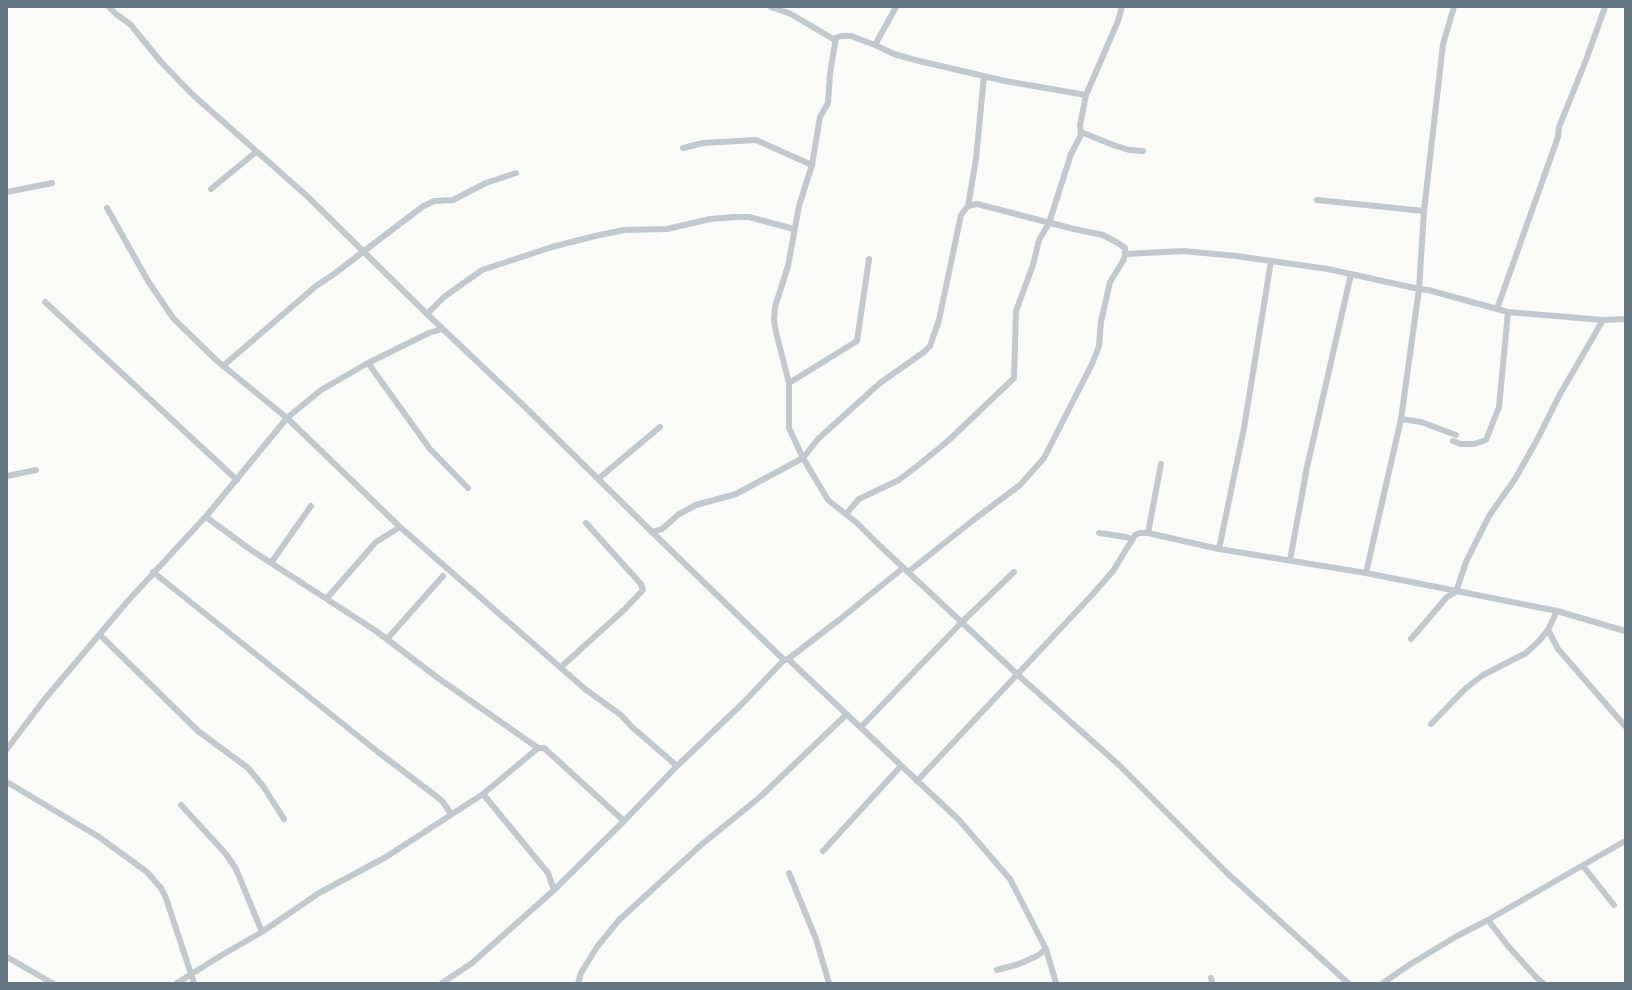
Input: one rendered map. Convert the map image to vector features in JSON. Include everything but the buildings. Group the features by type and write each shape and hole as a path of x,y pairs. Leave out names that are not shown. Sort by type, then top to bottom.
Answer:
{"street":[{"path":"109,7 130,24 161,62 193,95 307,196 652,532 786,659 960,820 1010,879 1046,949 1056,983"},
{"path":"771,7 791,14 835,40 841,36 851,36 894,54 1005,81 1086,95"},
{"path":"875,45 896,7"},
{"path":"846,514 859,499 899,480 948,440 1014,378 1016,311 1034,265 1039,240 1049,223 1071,154 1081,132 1080,125 1086,95 1118,21 1122,7"},
{"path":"1366,573 1401,419 1419,290 1424,211 1443,44 1454,7"},
{"path":"1497,309 1558,137 1559,127 1586,60 1605,7"},
{"path":"836,38 830,73 828,102 820,117 812,165 799,206 788,266 775,307 774,320 776,332 789,383 788,428 803,458 828,500 857,523 961,623 1119,765 1226,872 1348,983"},
{"path":"652,532 662,529 679,514 696,505 736,494 803,458 818,439 880,383 924,352 930,346 939,320 961,215 968,206 976,159 984,76"},
{"path":"1081,132 1129,150 1143,151"},
{"path":"682,148 703,143 756,140 812,165"},
{"path":"212,189 256,152"},
{"path":"223,366 316,286 396,228 422,207 434,201 453,200 486,183 516,173"},
{"path":"7,192 52,182"},
{"path":"1316,200 1424,211"},
{"path":"442,983 452,981 554,890 786,659 1020,484 1044,458 1092,364 1099,346 1101,322 1110,282 1123,260 1125,248 1103,234 1049,223 976,204 968,206"},
{"path":"107,208 148,281 173,318 223,366 287,418 400,527 585,689 621,715 677,766"},
{"path":"427,314 444,297 482,270 552,247 595,236 624,230 667,228 710,219 735,217 749,217 794,229"},
{"path":"1125,254 1183,251 1236,256 1351,274 1419,290 1428,290 1508,312 1603,320 1625,319"},
{"path":"789,383 857,341 869,259"},
{"path":"1219,549 1244,428 1271,261"},
{"path":"1305,476 1351,274"},
{"path":"45,302 237,480"},
{"path":"1401,419 1421,422 1454,438 1461,444 1474,444 1486,440 1499,406 1508,312"},
{"path":"1411,639 1447,597 1456,592 1466,562 1489,516 1515,478 1537,440 1559,396 1603,320"},
{"path":"7,749 44,700 153,572 206,517 287,418 321,390 368,363 429,333 442,329"},
{"path":"368,363 430,449 468,488"},
{"path":"1290,560 1317,416"},
{"path":"598,479 660,427"},
{"path":"1219,549 1246,436"},
{"path":"1148,533 1161,464"},
{"path":"7,476 36,470"},
{"path":"271,563 311,506"},
{"path":"206,517 271,563 327,598 387,639 438,678 538,748 544,748 624,821"},
{"path":"561,667 625,609 643,590 641,584 586,523"},
{"path":"327,598 376,542 400,527"},
{"path":"1099,532 1132,539"},
{"path":"917,781 1018,675 1113,571 1132,539 1135,535 1140,533 1148,533 1219,549 1366,573 1557,611 1625,631"},
{"path":"153,572 378,752 436,796 443,802 451,814"},
{"path":"861,727 961,623 1014,572"},
{"path":"387,639 443,576"},
{"path":"1431,724 1465,689 1482,675 1526,653 1540,641 1548,630 1557,611"},
{"path":"1548,630 1558,649 1625,726"},
{"path":"100,635 198,731 248,768 263,786 284,819"},
{"path":"578,983 581,973 597,947 619,920 700,845 760,797 847,714"},
{"path":"177,983 262,932 319,893 386,857 483,794 538,748"},
{"path":"823,851 902,766"},
{"path":"7,782 99,837 147,872 161,888 166,898 194,983"},
{"path":"483,794 548,873 554,890"},
{"path":"181,805 226,854 236,870 262,932"},
{"path":"1383,983 1409,965 1457,936 1488,920 1625,841"},
{"path":"1582,866 1614,905"},
{"path":"789,873 816,939 829,983"},
{"path":"1488,920 1508,946 1543,983"},
{"path":"997,970 1019,964 1038,956 1046,949"},
{"path":"7,957 52,983"}]}
